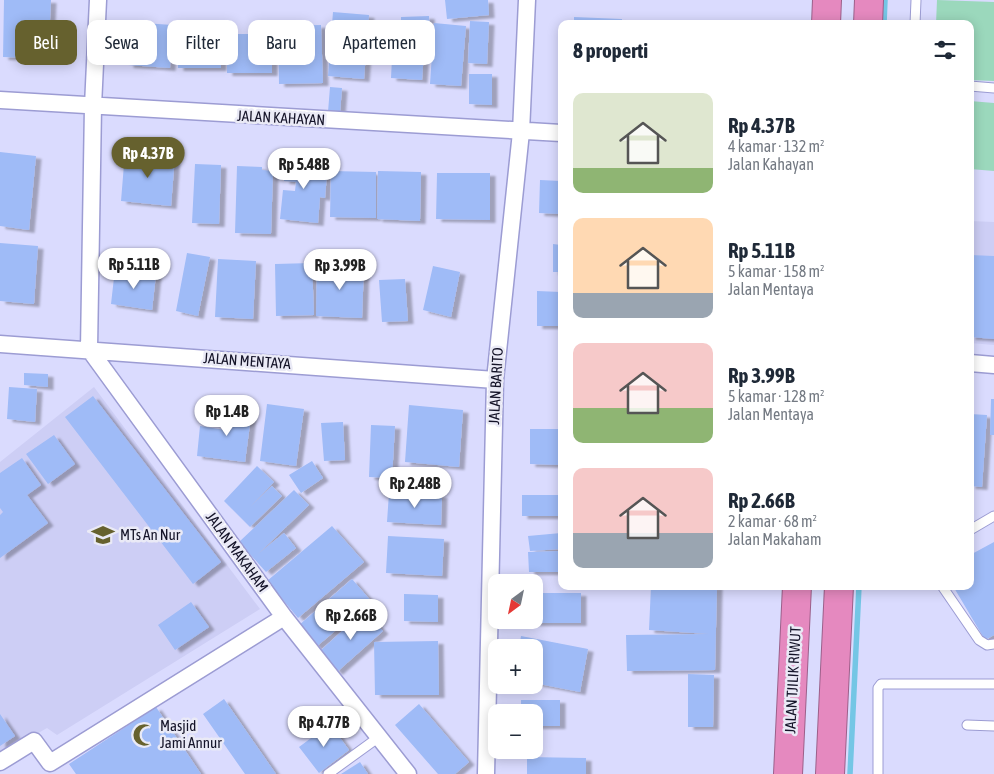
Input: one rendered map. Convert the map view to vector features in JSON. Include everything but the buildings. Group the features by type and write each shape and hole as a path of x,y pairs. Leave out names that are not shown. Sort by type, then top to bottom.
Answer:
{"highway":[{"path":"826,20 827,0"},
{"path":"868,20 869,0"},
{"name":"JALAN TJILIK RIWUT","path":"788,774 797,590"},
{"path":"830,774 839,590"}],"street":[{"path":"89,349 93,106 98,0"},
{"name":"JALAN BARITO","path":"486,774 495,380 521,132 527,0"},
{"name":"JALAN KAHAYAN","path":"0,100 558,133"},
{"name":"JALAN MENTAYA","path":"0,344 495,380"},
{"name":"JALAN MAKAHAM","path":"89,349 284,617 408,774"},
{"path":"974,363 994,365"},
{"path":"0,762 34,741 53,769 284,617"}],"lane":[{"path":"915,20 916,0"},
{"path":"974,86 994,88"},
{"path":"974,528 994,516"},
{"path":"945,590 982,643 994,644"},
{"path":"878,774 878,688 881,684 994,684"},
{"path":"967,726 994,726"},
{"path":"328,774 379,737"}],"shaded area":[{"path":"974,221 994,222 994,345 974,343"},
{"name":"MTs An Nur","path":"94,387 260,609 57,735 47,728 0,755 0,462"}],"green space":[{"path":"937,0 994,2 994,81 974,80 974,20 936,20"},
{"path":"974,101 994,103 994,171 974,169"}],"waterway":[{"path":"884,20 885,0"},
{"path":"850,774 859,590"}],"place":[{"name":"MTs An Nur","path":"103,535"},
{"name":"Masjid Jami Annur","path":"144,735"}]}
